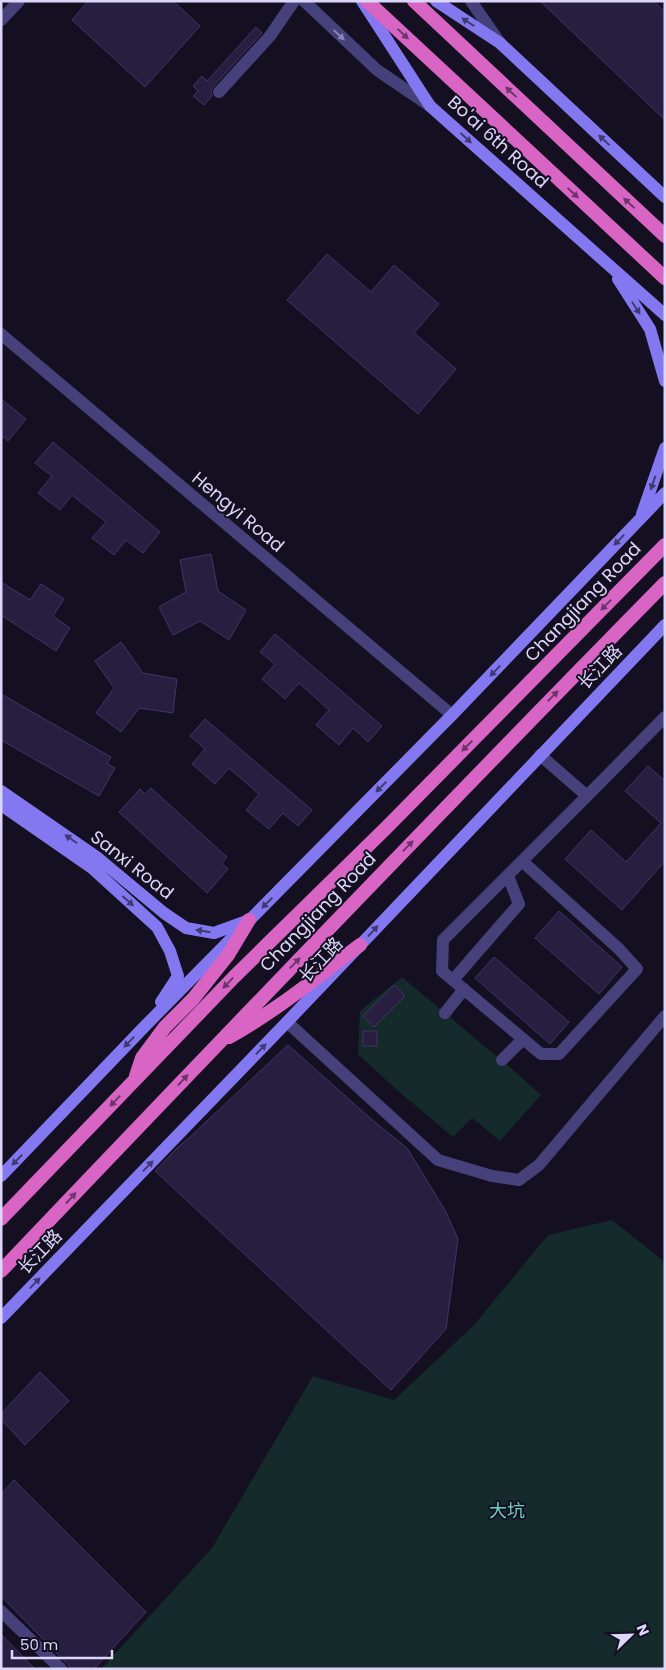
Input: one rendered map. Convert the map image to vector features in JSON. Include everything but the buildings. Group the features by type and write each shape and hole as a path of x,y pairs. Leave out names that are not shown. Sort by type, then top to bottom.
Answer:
{"highway":[{"name":"Bo'ai 6th Road","path":"367,1 665,278"},
{"path":"414,1 665,236"},
{"name":"Changjiang Road","path":"1,1219 234,977 388,827 665,545"},
{"name":"Changjiang Road","path":"1,1271 519,731 665,583"},
{"path":"134,1081 142,1058 228,955 250,920"},
{"path":"218,1043 257,1022 360,945"}],"main road":[{"path":"362,1 430,106"},
{"path":"436,1 500,42 665,197"},
{"name":"Bo'ai 6th Road","path":"430,106 665,315"},
{"path":"610,266 650,329 665,381"},
{"path":"640,518 665,448"},
{"path":"1,1176 146,1025 452,715 665,492"},
{"name":"长江路","path":"1,1318 287,1022 665,625"},
{"name":"Sanxi Road","path":"1,791 98,858 164,913 186,928 214,933 250,920"},
{"name":"Sanxi Road","path":"1,805 92,868 157,927 170,951 178,976 146,1025"}],"street":[{"path":"1,20 19,1"},
{"path":"219,92 270,36 294,1"},
{"name":"Bo'ai 6th Road","path":"304,1 377,70 430,106"},
{"path":"471,1 500,42"},
{"name":"Hengyi Road","path":"1,334 452,715"},
{"path":"522,861 620,949 637,969 559,1054 541,1054 442,971 443,940 665,717"},
{"path":"540,755 587,796"},
{"path":"453,980 519,904 508,876"},
{"path":"445,1013 464,989"},
{"path":"287,1022 438,1160 492,1176 519,1180 539,1165 665,1016"},
{"path":"502,1060 523,1039"},
{"path":"1,1611 61,1669"}],"green space":[{"path":"402,977 541,1095 500,1141 472,1118 453,1137 398,1091 358,1054 360,1011"},
{"name":"大坑","path":"612,1220 665,1262 665,1669 101,1669 212,1548 313,1376 394,1400 474,1325 548,1235"}]}
